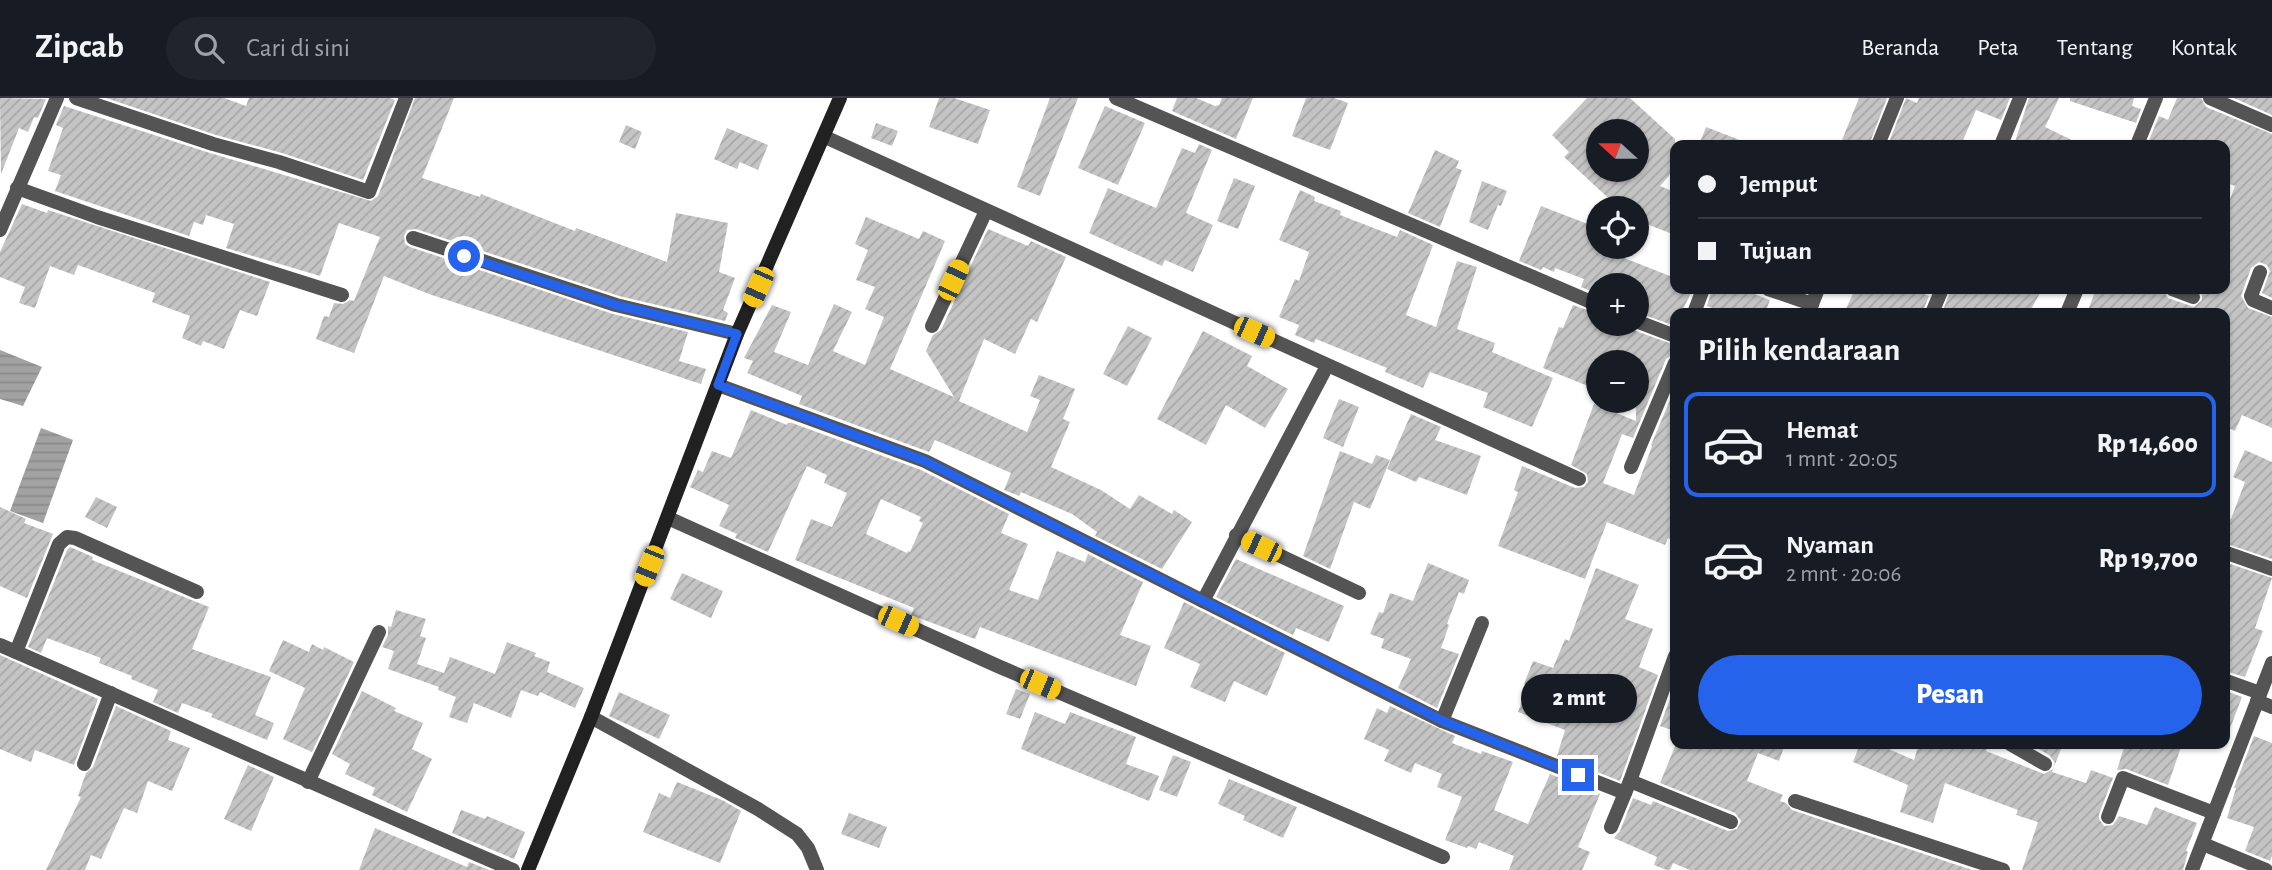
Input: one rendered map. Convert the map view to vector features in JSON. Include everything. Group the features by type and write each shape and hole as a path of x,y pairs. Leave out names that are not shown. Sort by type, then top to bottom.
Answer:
{"street":[{"path":"0,230 57,98"},
{"path":"76,98 366,191 372,188 406,98"},
{"path":"528,870 591,716 737,334 840,98"},
{"path":"1116,98 1586,300"},
{"path":"1880,140 1898,98"},
{"path":"2003,140 2020,98"},
{"path":"2139,140 2156,98"},
{"path":"2210,98 2272,125"},
{"path":"825,137 1579,479"},
{"path":"17,188 97,217 342,295"},
{"path":"932,326 986,211"},
{"path":"413,238 616,305 737,334"},
{"path":"2260,272 2251,296 2253,300 2272,308"},
{"path":"1778,294 1808,308"},
{"path":"2185,294 2193,297"},
{"path":"1649,326 1670,334"},
{"path":"1203,601 1327,366"},
{"path":"1631,467 1670,375"},
{"path":"718,385 925,461 1443,721 1731,821"},
{"path":"668,518 1000,667 1443,857"},
{"path":"1236,535 1359,593"},
{"path":"16,652 59,544 67,537 75,538 197,592"},
{"path":"2230,554 2272,569"},
{"path":"1443,721 1482,622"},
{"path":"308,782 379,632"},
{"path":"0,645 513,870"},
{"path":"2192,870 2272,663"},
{"path":"1611,827 1670,671"},
{"path":"2230,683 2259,697 2272,707"},
{"path":"84,764 111,693"},
{"path":"591,716 758,809 797,834 808,848 817,870"},
{"path":"2019,749 2045,764"},
{"path":"2108,817 2123,778 2214,813"},
{"path":"1795,801 2003,870"},
{"path":"2203,844 2266,870"}],"shaded area":[{"path":"0,350 42,367 23,406 0,399"},
{"path":"41,428 73,440 43,523 10,511"}],"building":[{"path":"0,98 46,99 28,132 19,128 1,174"},
{"path":"106,98 224,98 246,106 249,98 395,100 363,180"},
{"path":"415,98 454,98 422,178 480,197 481,194 575,231 576,228 667,262 676,213 728,223 719,272 735,278 723,310 728,313 725,321 619,296 416,229 407,230 404,236 405,244 410,247 613,314 688,332 679,361 706,369 701,384 429,294 384,276 354,353 316,339 324,316 329,317 334,303 354,301 380,237 339,223 320,276 226,248 234,224 206,215 203,225 194,222 189,236 55,191 61,175 48,171 63,128 56,125 64,106 371,201 378,196"},
{"path":"939,98 954,98 990,110 978,144 929,127"},
{"path":"1050,98 1078,98 1040,196 1017,187"},
{"path":"1177,98 1196,98 1215,106 1219,105 1222,98 1253,98 1236,139 1172,111"},
{"path":"1306,98 1334,98 1348,103 1330,150 1292,136"},
{"path":"1587,98 1630,98 1675,139 1670,140 1670,175 1660,186 1670,190 1670,233 1649,225 1649,196 1606,196 1591,182 1649,182 1649,119 1586,119 1586,177 1564,157 1569,152 1552,135"},
{"path":"1859,98 1887,98 1871,140 1842,140"},
{"path":"1906,98 1917,103 1919,98 2010,98 2001,120 1976,110 1963,140 1890,140"},
{"path":"2029,98 2059,98 2045,127 2072,140 2016,140"},
{"path":"2070,98 2134,98 2132,106 2141,109 2136,123 2070,101"},
{"path":"2177,98 2201,98 2206,107 2272,134 2272,298 2262,293 2270,271 2267,265 2259,262 2251,268 2241,296 2248,308 2272,317 2272,428 2242,415 2235,431 2230,429 2230,308 2089,308 2094,294 2166,294 2168,298 2194,307 2202,300 2201,294 2230,294 2230,199 2235,186 2230,184 2230,140 2149,140 2159,116 2168,120"},
{"path":"2234,98 2272,98 2272,115"},
{"path":"1105,106 1145,123 1118,185 1078,168"},
{"path":"876,123 898,131 892,146 871,138"},
{"path":"626,125 642,132 635,149 619,142"},
{"path":"1706,127 1740,140 1701,140"},
{"path":"727,128 768,145 758,170 740,162 737,169 714,159"},
{"path":"1199,144 1212,150 1186,213 1213,225 1193,272 1165,260 1162,266 1089,233 1108,188 1156,208 1182,148 1195,153"},
{"path":"1435,150 1459,161 1456,168 1462,170 1440,227 1408,213"},
{"path":"1234,178 1255,186 1238,229 1217,221"},
{"path":"1482,181 1507,191 1488,230 1469,222"},
{"path":"1300,190 1315,197 1314,201 1341,211 1340,215 1397,237 1400,230 1433,245 1406,315 1436,327 1457,261 1477,267 1457,329 1495,343 1492,352 1553,378 1532,427 1483,407 1488,393 1430,372 1423,388 1385,372 1387,368 1316,339 1314,343 1295,335 1299,325 1279,317 1295,279 1299,281 1309,252 1279,240"},
{"path":"22,204 270,282 257,316 240,310 224,349 203,341 201,346 182,338 190,316 152,302 155,293 78,265 74,275 50,266 35,308 19,303 25,287 0,277 0,252"},
{"path":"1541,206 1586,223 1586,259 1627,259 1670,276 1670,294 1690,294 1684,308 1670,308 1670,324 1649,317 1649,273 1586,273 1586,289 1581,287 1584,279 1555,268 1554,272 1543,267 1541,270 1519,261"},
{"path":"866,217 919,239 923,231 945,241 890,369 954,397 926,351 933,335 941,330 988,229 1028,246 1031,241 1066,257 1037,322 1031,319 1015,354 984,339 959,401 1027,432 1040,400 1030,396 1039,375 1075,389 1063,419 1070,422 1051,467 1101,490 1130,509 1139,495 1172,514 1174,510 1192,522 1162,569 1095,536 1097,532 1072,514 1021,492 1019,496 1004,490 1011,473 935,440 929,452 799,404 802,396 747,373 753,361 744,358 772,305 791,312 774,352 808,365 834,304 852,312 833,351 865,365 884,317 865,309 875,287 856,280 868,250 855,244"},
{"path":"1711,294 1754,294 1770,300 1767,308 1707,306"},
{"path":"1853,294 1929,296 1924,308 1846,308"},
{"path":"1949,294 2039,294 2032,308 1944,308"},
{"path":"1573,305 1586,310 1586,336 1649,336 1670,343 1670,356 1666,359 1649,400 1649,350 1586,350 1586,385 1543,368 1559,327 1563,328"},
{"path":"1128,326 1152,338 1127,386 1103,374"},
{"path":"1203,331 1252,356 1247,366 1288,389 1265,428 1226,405 1206,445 1157,419"},
{"path":"1339,399 1359,407 1343,447 1323,438"},
{"path":"1670,400 1670,539 1665,545 1607,522 1585,579 1498,546 1518,492 1514,490 1522,466 1575,488 1584,487 1588,482 1587,474 1571,465 1591,413 1616,413 1636,421 1636,413 1643,413 1633,438 1622,434 1603,483 1634,495"},
{"path":"751,410 787,425 792,423 921,470 1009,514 1001,533 1028,544 1009,590 1038,600 1057,551 1085,562 1088,554 1143,582 1120,635 1151,646 1136,686 980,627 975,639 911,615 914,608 795,560 811,519 832,527 847,493 824,483 827,475 807,466 768,552 735,538 737,534 719,526 729,505 690,487 698,470 703,472 712,451 731,458","holes":["881,499 921,517 919,521 923,523 910,552 907,553 866,534"]},
{"path":"1411,414 1441,427 1435,440 1481,456 1467,495 1419,477 1416,482 1387,469"},
{"path":"2245,450 2272,462 2272,559 2230,545 2230,519 2245,482 2233,477"},
{"path":"1340,451 1372,464 1376,455 1390,460 1370,509 1354,502 1330,569 1303,556"},
{"path":"96,497 117,507 107,528 85,517"},
{"path":"0,507 26,519 24,523 53,534 27,598 0,586"},
{"path":"70,547 93,557 92,560 209,607 192,649 271,677 255,715 274,723 267,740 211,717 213,714 182,703 178,713 153,702 158,690 99,663 101,658 47,638 41,653 28,647"},
{"path":"1236,559 1344,606 1329,642 1296,628 1293,635 1216,597"},
{"path":"1428,563 1469,580 1464,594 1459,592 1441,648 1459,654 1437,708 1398,688 1411,659 1381,648 1384,639 1370,634 1379,612 1383,613 1390,593 1413,601"},
{"path":"2230,564 2272,578 2255,628 2263,631 2245,677 2230,673"},
{"path":"1596,568 1639,585 1625,619 1653,629 1639,667 1658,675 1620,781 1557,756 1565,730 1518,712 1528,686 1524,684 1533,661 1553,668 1565,639 1569,641"},
{"path":"682,573 723,591 711,618 670,599"},
{"path":"1184,602 1285,653 1267,696 1234,681 1225,702 1190,687 1200,664 1164,648"},
{"path":"396,610 426,619 420,636 426,638 417,664 444,673 450,657 495,674 507,642 536,653 534,656 550,662 547,672 584,688 575,708 540,692 538,696 521,690 511,718 474,703 467,723 449,717 456,697 438,690 439,687 388,669 394,651 382,647"},
{"path":"283,640 309,652 312,644 323,650 324,647 354,662 312,752 283,739 305,688 269,671"},
{"path":"0,655 98,699 74,765 35,750 31,762 0,749"},
{"path":"1016,689 1030,694 1020,719 1006,714"},
{"path":"362,691 396,708 394,711 423,723 412,749 432,759 407,812 372,795 375,788 345,774 350,764 332,754"},
{"path":"619,692 670,715 659,739 609,716"},
{"path":"2230,692 2242,697 2230,728"},
{"path":"1670,699 1670,729 1660,726"},
{"path":"116,706 171,731 168,740 190,748 172,791 148,781 137,813 124,808 101,859 91,855 85,870 46,870 81,797 78,796 86,773 93,767"},
{"path":"1390,706 1455,736 1452,743 1513,762 1494,810 1528,824 1550,774 1600,794 1578,847 1590,852 1582,870 1509,870 1514,856 1479,842 1476,849 1445,840 1462,797 1437,787 1442,774 1415,763 1411,773 1384,761 1389,750 1364,739 1377,708 1387,713"},
{"path":"1035,712 1065,724 1070,712 1136,737 1126,764 1159,776 1149,801 1021,749"},
{"path":"2254,736 2272,743 2270,861 2245,851 2254,827 2227,818 2234,788"},
{"path":"1674,749 1783,749 1779,761 1758,753 1747,781 1783,795 1780,801 1792,810 1972,870 1690,870 1673,863 1670,870 1667,870 1654,865 1657,857 1614,838 1620,831 1633,798 1651,805 1653,801 1728,831 1737,829 1741,821 1735,813 1660,783"},
{"path":"1858,749 1889,749 1914,760 1917,749 1987,749 1986,751 2044,774 2053,769 2055,763 2039,749 2061,749 2052,772 2086,783 2091,770 2113,778 2099,814 2104,826 2113,825 2119,816 2147,825 2155,807 2197,823 2186,851 2188,852 2183,870 2022,870 2038,822 2016,815 2018,810 1945,783 1933,823 1900,812 1908,785 1853,762"},
{"path":"2123,749 2180,749 2168,785 2126,769 2117,770"},
{"path":"1173,755 1191,762 1177,797 1159,790"},
{"path":"248,765 274,777 251,831 224,819"},
{"path":"1229,779 1297,807 1283,838 1243,820 1245,816 1218,804"},
{"path":"677,782 722,800 741,811 720,863 643,832 659,793 670,798"},
{"path":"461,810 485,819 487,816 525,832 514,859 452,833"},
{"path":"849,813 887,827 879,848 841,834"},
{"path":"375,828 467,867 469,862 489,870 359,870"}],"route":[{"path":"464,256 616,305 737,334 718,385 925,461 1443,721 1578,775"}]}
